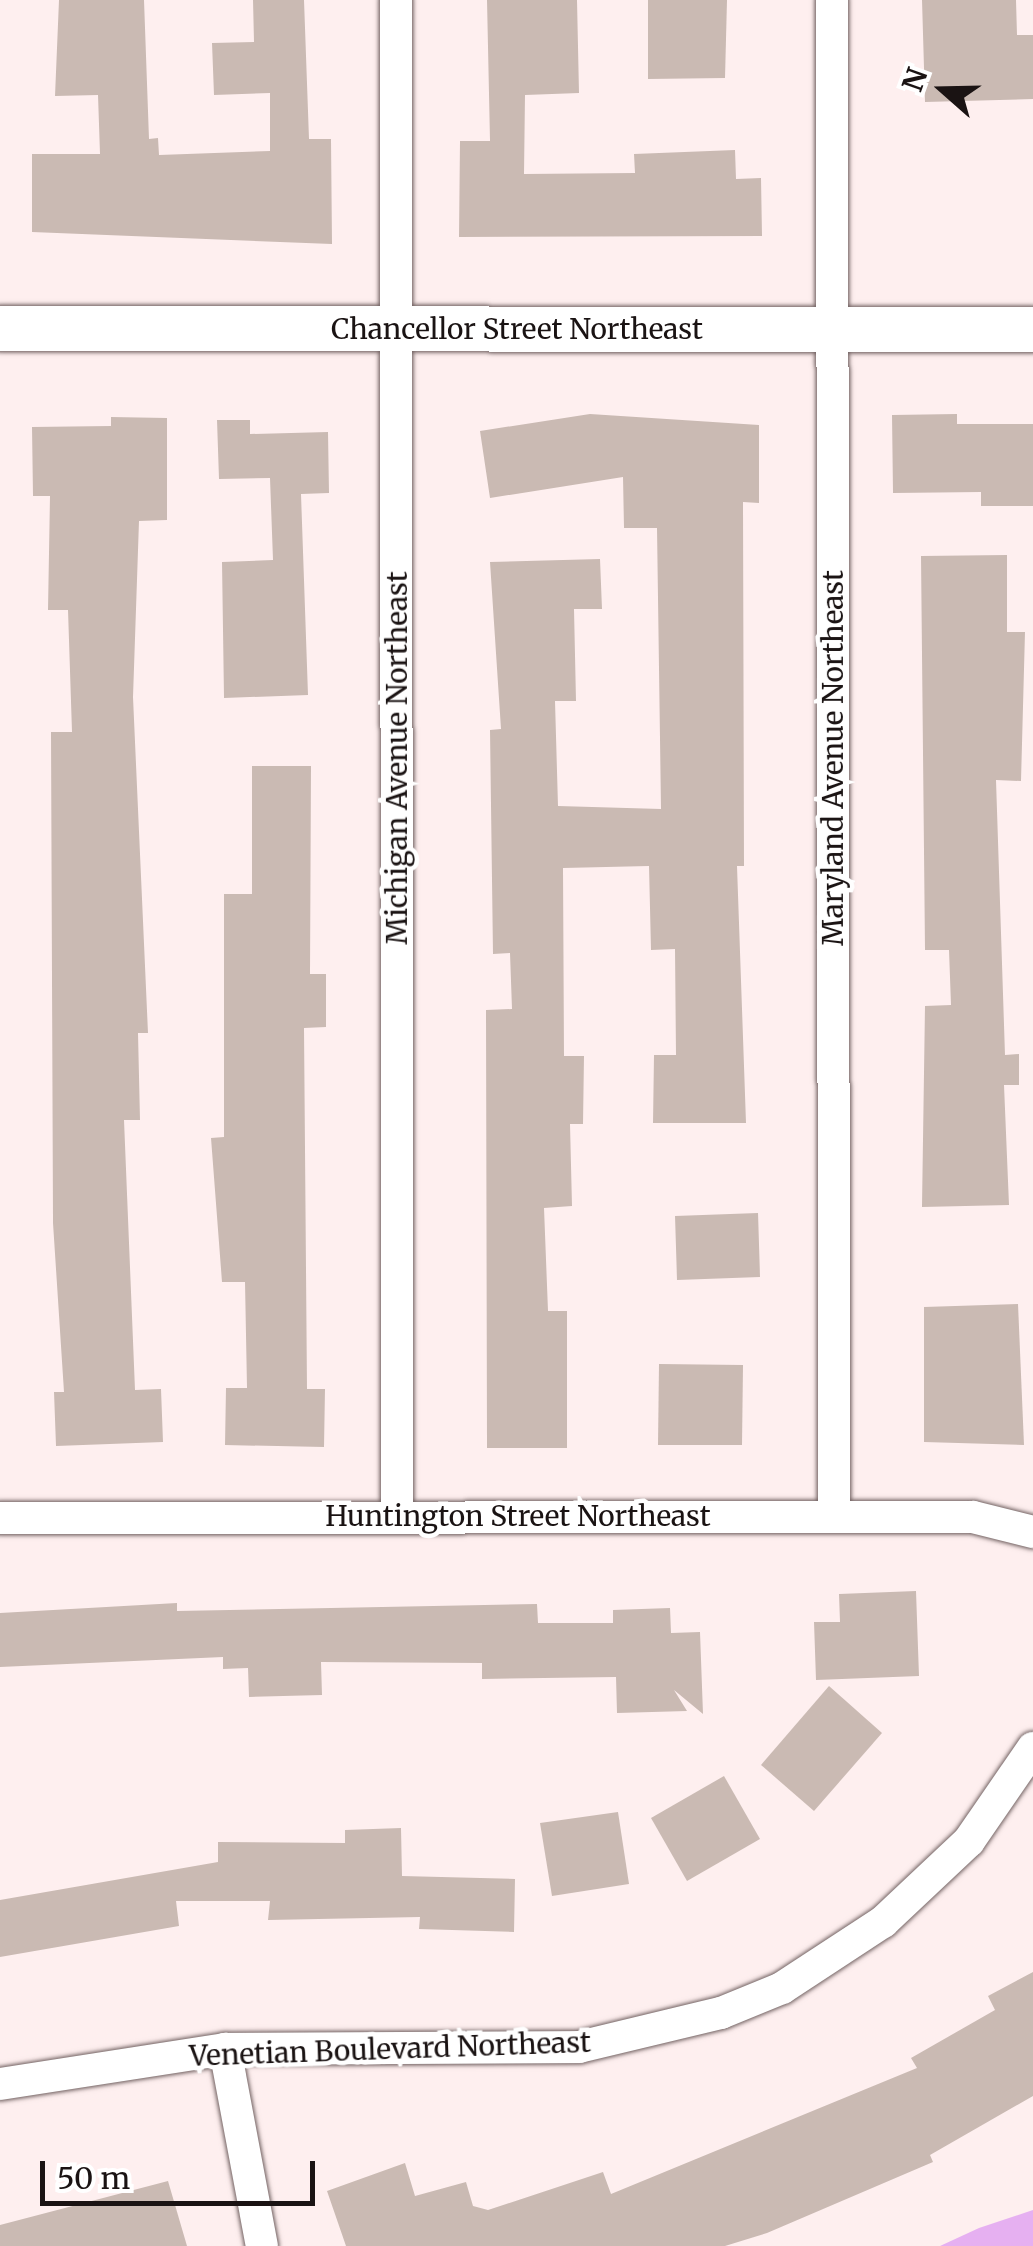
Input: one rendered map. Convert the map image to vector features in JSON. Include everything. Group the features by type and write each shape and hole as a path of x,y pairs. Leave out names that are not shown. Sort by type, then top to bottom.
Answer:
{"street":[{"name":"Michigan Avenue Northeast","path":"396,0 397,1516"},
{"name":"Maryland Avenue Northeast","path":"832,0 834,1516"},
{"name":"Chancellor Street Northeast","path":"0,328 1033,330"},
{"name":"Huntington Street Northeast","path":"0,1518 973,1517 1033,1532"},
{"name":"Venetian Boulevard Northeast","path":"0,2084 226,2048 579,2047 721,2013 782,1988 895,1912 969,1842 1033,1748"},
{"path":"226,2048 262,2246"}],"shaded area":[{"path":"1033,2210 1033,2246 940,2246 979,2228"}],"building":[{"path":"59,0 144,0 149,139 158,138 159,155 270,151 270,93 214,95 212,43 254,42 253,0 304,0 309,139 331,139 332,244 32,232 32,154 100,154 98,95 55,96"},
{"path":"487,0 577,0 579,93 525,95 524,174 635,173 634,154 735,150 736,179 761,178 762,236 459,237 460,141 490,141"},
{"path":"648,0 727,0 725,78 648,79"},
{"path":"922,0 1016,0 1017,35 1033,35 1033,99 925,102"},
{"path":"590,414 759,425 759,503 743,502 744,866 737,866 746,1123 653,1123 654,1055 676,1055 675,949 651,950 649,866 563,868 564,1056 584,1056 583,1124 570,1124 572,1206 544,1208 548,1311 567,1311 567,1448 487,1448 486,1010 512,1009 510,953 493,954 490,730 501,729 490,562 600,559 602,609 574,609 576,701 555,701 558,806 661,809 657,528 624,528 623,477 490,498 480,431"},
{"path":"957,414 957,424 1033,424 1033,506 981,506 981,492 893,493 892,415"},
{"path":"111,417 167,418 167,520 139,521 133,697 148,1033 138,1033 140,1120 124,1120 135,1390 161,1389 163,1442 56,1446 54,1392 64,1392 53,1223 51,732 72,732 68,610 48,610 50,496 33,496 32,427 111,426"},
{"path":"217,420 250,420 250,434 328,432 329,493 301,494 308,695 224,698 222,562 273,560 270,478 219,479"},
{"path":"1007,555 1007,632 1025,632 1021,781 996,780 1005,1055 1019,1054 1019,1085 1004,1085 1009,1205 922,1207 925,1006 951,1005 949,950 925,950 921,556"},
{"path":"252,766 311,766 310,974 326,974 326,1027 304,1028 307,1389 325,1389 324,1447 225,1445 226,1388 247,1388 245,1282 222,1282 211,1138 224,1137 224,894 252,894"},
{"path":"758,1213 760,1277 677,1280 675,1216"},
{"path":"1018,1304 1024,1445 924,1442 924,1307"},
{"path":"659,1364 743,1365 742,1445 658,1445"},
{"path":"916,1591 919,1676 816,1680 814,1622 840,1622 839,1594"},
{"path":"177,1603 177,1611 537,1604 538,1623 613,1623 613,1610 670,1608 671,1633 700,1632 703,1714 674,1690 687,1711 617,1713 616,1677 482,1679 482,1663 321,1662 322,1695 249,1697 248,1668 223,1669 223,1657 0,1667 0,1613"},
{"path":"829,1686 882,1733 814,1811 761,1765"},
{"path":"724,1776 760,1839 687,1881 651,1818"},
{"path":"618,1812 629,1884 552,1896 540,1823"},
{"path":"401,1828 402,1876 515,1879 514,1932 419,1929 420,1917 268,1920 270,1901 176,1901 179,1926 0,1957 0,1900 218,1862 218,1842 345,1843 345,1830"},
{"path":"1033,1972 1033,2096 930,2155 933,2162 767,2233 725,2246 346,2246 327,2191 405,2163 415,2196 466,2182 473,2206 488,2210 603,2172 611,2194 917,2068 911,2058 995,2010 988,1996"},
{"path":"168,2181 187,2246 0,2246 0,2225"}]}
